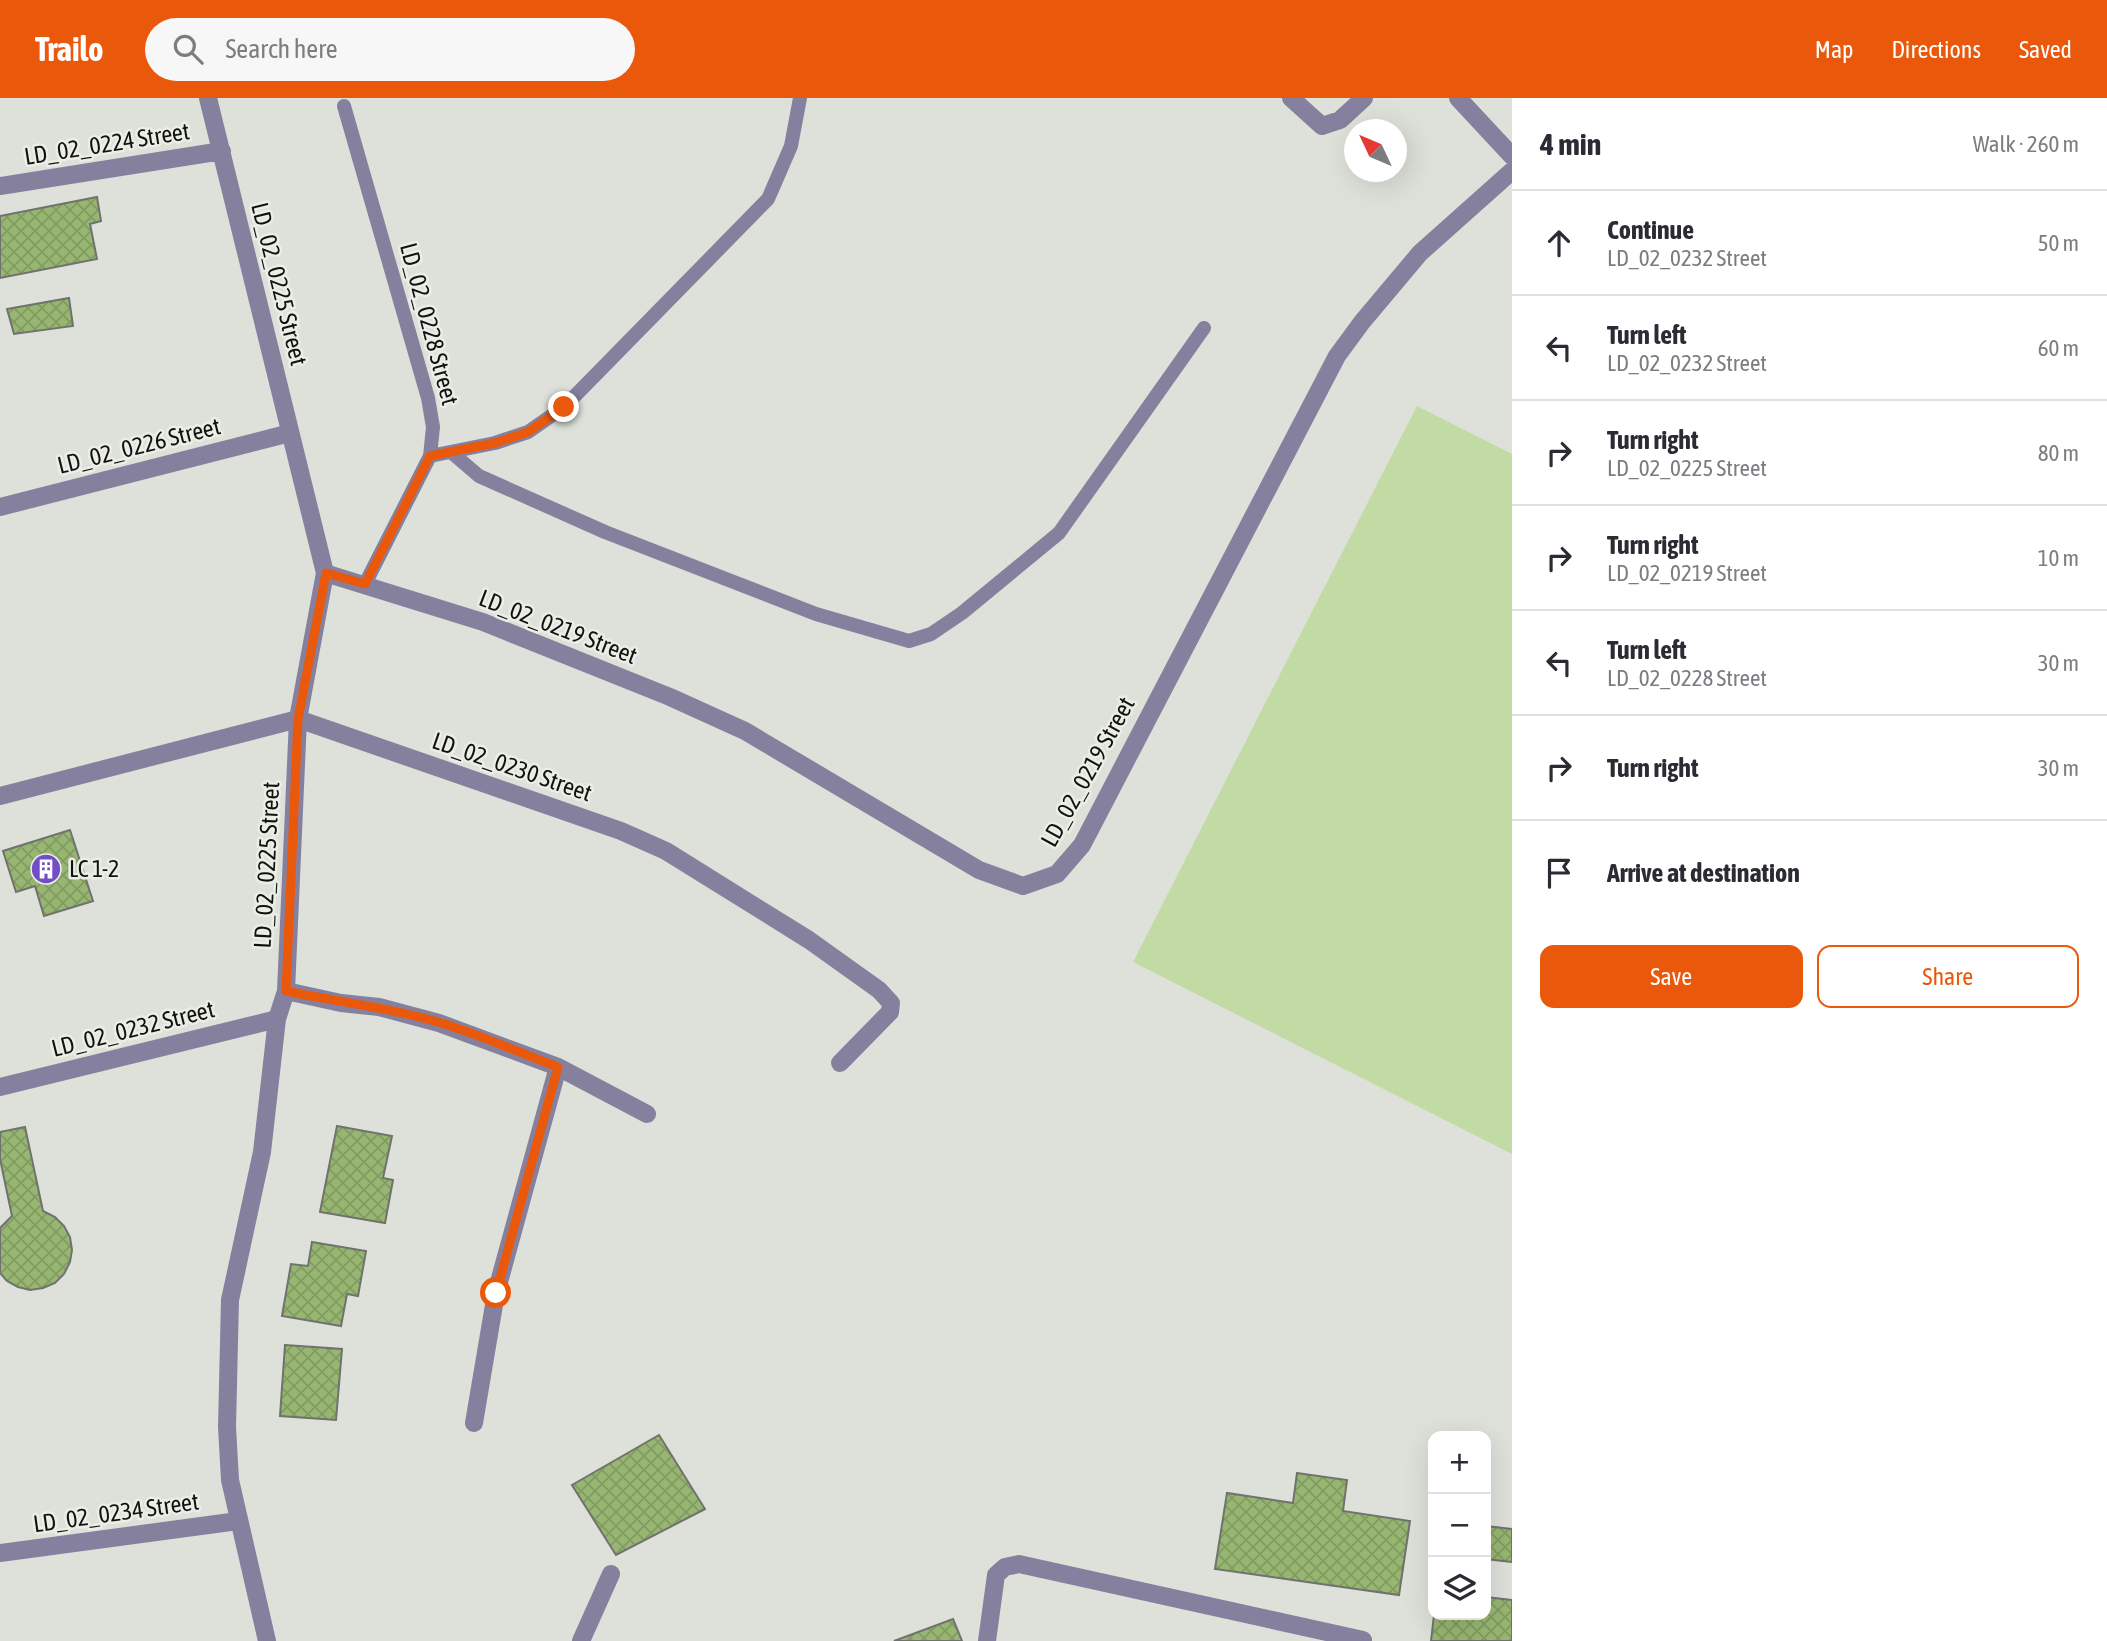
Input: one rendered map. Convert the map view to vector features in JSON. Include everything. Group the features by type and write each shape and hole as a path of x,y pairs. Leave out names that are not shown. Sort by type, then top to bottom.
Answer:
{"street":[{"name":"LD_02_0225 Street","path":"208,98 326,573 298,719 286,991 277,1019 262,1152 230,1300 227,1427 230,1480 267,1641"},
{"path":"1291,98 1322,125 1331,125 1364,98"},
{"path":"1458,98 1512,156"},
{"name":"LD_02_0224 Street","path":"0,186 222,151"},
{"name":"LD_02_0219 Street","path":"326,573 483,622 670,698 745,731 979,870 1023,886 1035,882 1057,874 1082,845 1337,356 1420,253 1512,171"},
{"name":"LD_02_0226 Street","path":"0,507 290,433"},
{"path":"0,796 298,719"},
{"name":"LD_02_0230 Street","path":"298,719 621,831 666,851 810,940 879,990 891,1003 890,1012 840,1063"},
{"path":"286,991 341,1003 379,1007 439,1023 558,1067 647,1114"},
{"name":"LD_02_0232 Street","path":"0,1087 277,1019"},
{"path":"474,1423 496,1293 558,1067"},
{"name":"LD_02_0234 Street","path":"0,1553 238,1521"},
{"path":"987,1641 996,1575 1005,1567 1018,1564 1363,1640"},
{"path":"582,1641 611,1574"}],"lane":[{"path":"430,456 495,443 528,432 564,407 768,199 791,146 800,98"},
{"name":"LD_02_0228 Street","path":"344,106 428,398 433,427 430,456 365,584"},
{"path":"452,452 480,476 605,532 816,614 909,641 931,635 962,613 1059,533 1203,328"}],"green space":[{"path":"1417,406 1512,454 1512,1154 1133,962"}],"building":[{"path":"97,197 101,221 90,224 97,259 0,278 0,216"},
{"path":"69,298 73,326 14,334 7,309"},
{"name":"LC 1-2","path":"70,830 93,901 44,916 35,886 16,892 3,851"},
{"path":"337,1126 392,1136 383,1178 393,1180 385,1223 320,1212"},
{"path":"25,1127 43,1211 64,1226 70,1237 72,1250 64,1274 55,1283 30,1290 7,1281 0,1273 0,1228 12,1216 0,1159 0,1132"},
{"path":"312,1242 366,1251 358,1296 347,1294 341,1326 282,1316 291,1264 308,1266"},
{"path":"285,1345 342,1349 336,1420 280,1416"},
{"path":"659,1435 705,1509 616,1555 572,1485"},
{"path":"1297,1473 1347,1480 1343,1511 1410,1521 1399,1595 1215,1569 1227,1493 1293,1503"},
{"path":"1491,1527 1512,1529 1512,1562 1491,1560"},
{"path":"1491,1598 1512,1600 1512,1641 1431,1641 1433,1620 1491,1620"},
{"path":"953,1619 962,1641 894,1641"}],"place":[{"name":"LC 1-2","path":"46,869"}],"route":[{"path":"496,1293 558,1067 439,1023 379,1007 341,1003 286,991 298,719 326,573 365,584 430,456 495,443 528,432 564,407"}]}
